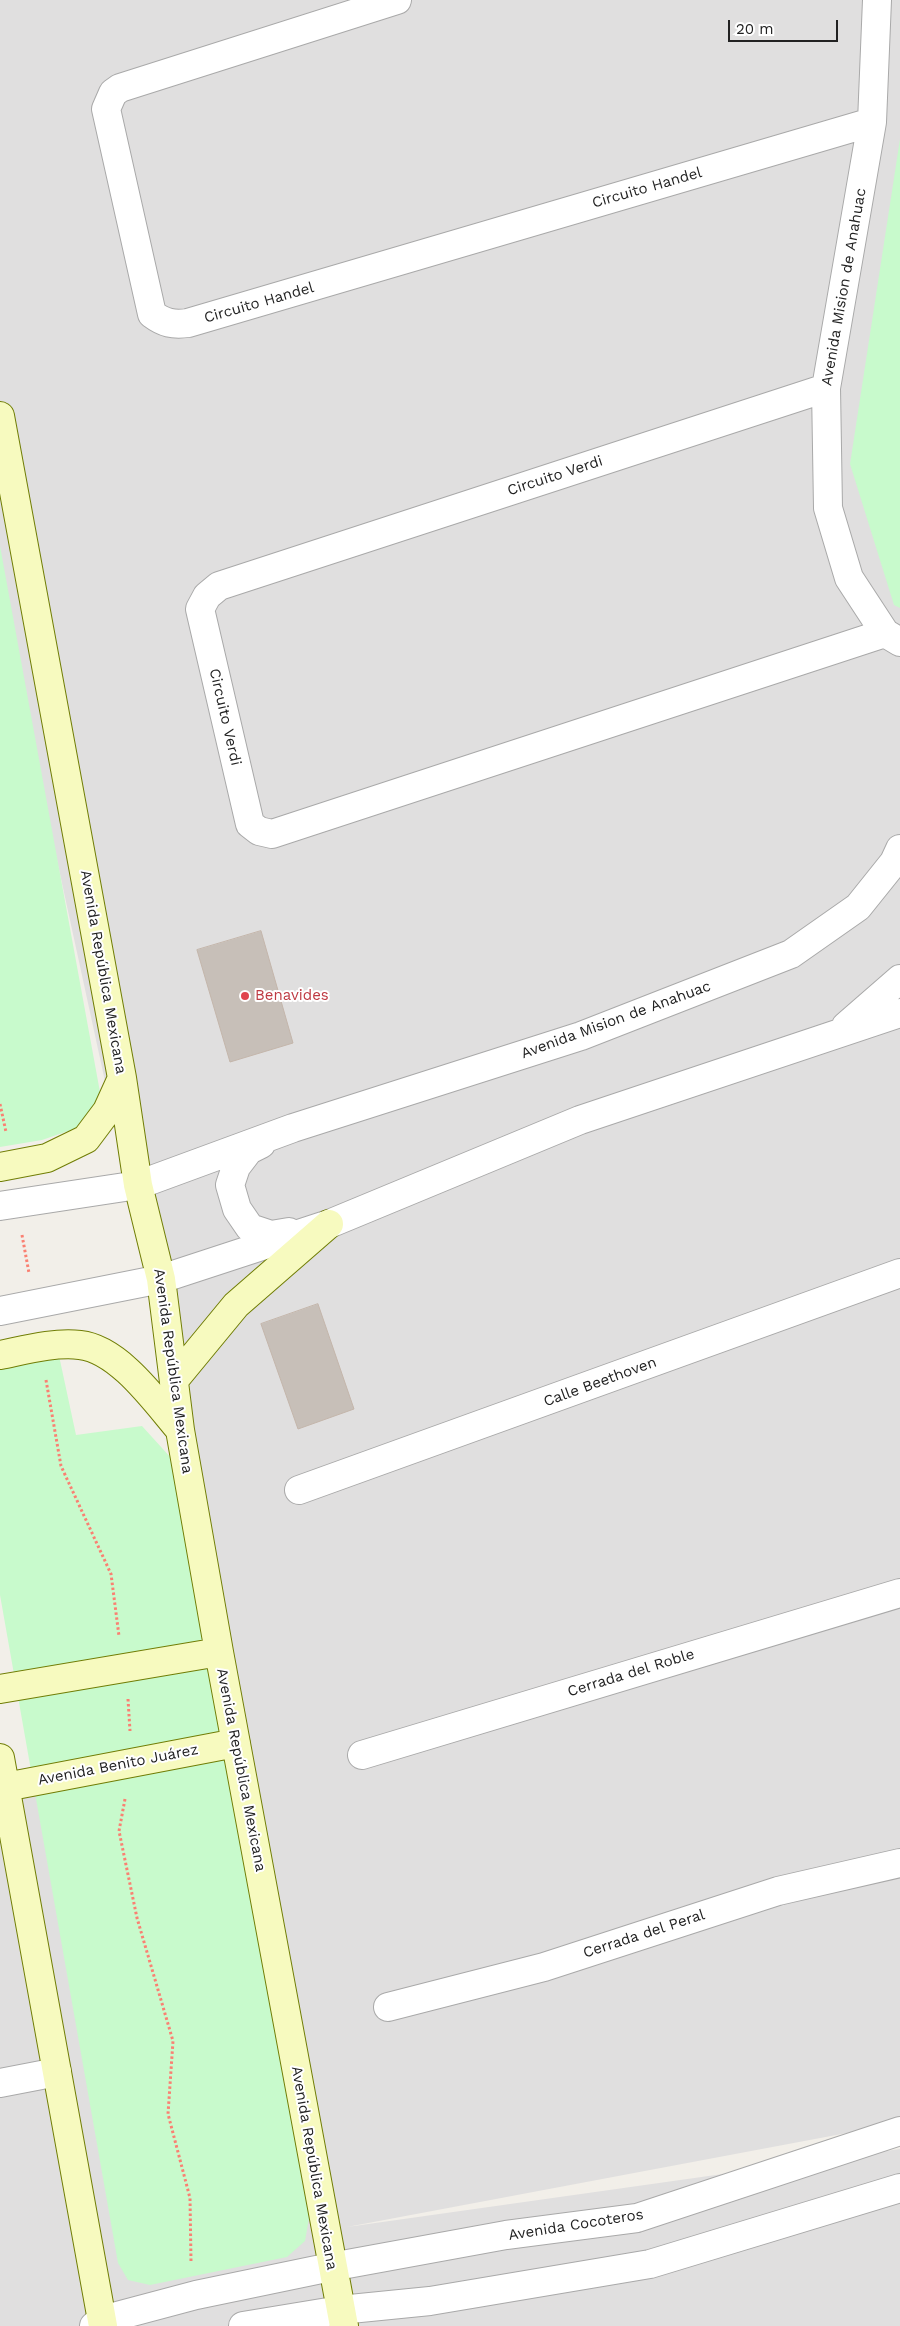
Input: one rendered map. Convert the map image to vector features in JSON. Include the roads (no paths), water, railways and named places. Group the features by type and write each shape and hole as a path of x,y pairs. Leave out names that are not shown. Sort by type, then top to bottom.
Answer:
{"main road":[{"name":"Avenida República Mexicana","path":"0,416 122,1078 138,1185 160,1279 175,1379 180,1430 218,1652 342,2318"},
{"path":"6,1166 47,1158 86,1139 107,1110 122,1078"},
{"path":"175,1379 236,1305 329,1224"},
{"path":"0,1355 40,1347 80,1345 103,1353 130,1374 180,1430"},
{"path":"0,1689 218,1652"},
{"name":"Avenida Benito Juárez","path":"3,1787 236,1742"},
{"path":"0,1758 3,1787 57,2072 100,2324"}],"street":[{"name":"Circuito Handel","path":"397,0 120,88 113,93 106,109 152,314 162,322 174,325 188,324 872,122"},
{"name":"Avenida Mision de Anahuac","path":"878,0 872,122 826,388 828,508 849,578 892,637"},
{"name":"Circuito Verdi","path":"826,388 219,586 207,596 200,609 250,824 260,831 272,834 892,637"},
{"name":"Avenida Mision de Anahuac","path":"8,1205 138,1185 293,1128 581,1036 791,954 858,907 894,862 900,849"},
{"name":"Avenida Mision de Anahuac","path":"0,1311 160,1279 329,1224 580,1120 837,1034 900,979"},
{"path":"837,1034 900,1013"},
{"name":"Avenida Mision de Anahuac","path":"293,1128 249,1150 236,1167 230,1185 237,1209 250,1228 271,1235 329,1224"},
{"name":"Calle Beethoven","path":"299,1490 900,1273"},
{"name":"Cerrada del Roble","path":"362,1755 900,1593"},
{"name":"Cerrada del Peral","path":"388,2007 544,1966 778,1891 900,1863"},
{"path":"0,2083 57,2072"},
{"name":"Avenida Cocoteros","path":"100,2324 196,2295 331,2267 506,2236 637,2218 900,2131"},
{"path":"243,2326 342,2318 430,2301 650,2264 900,2188"}],"place":[{"name":"Benavides","path":"245,996"}]}
